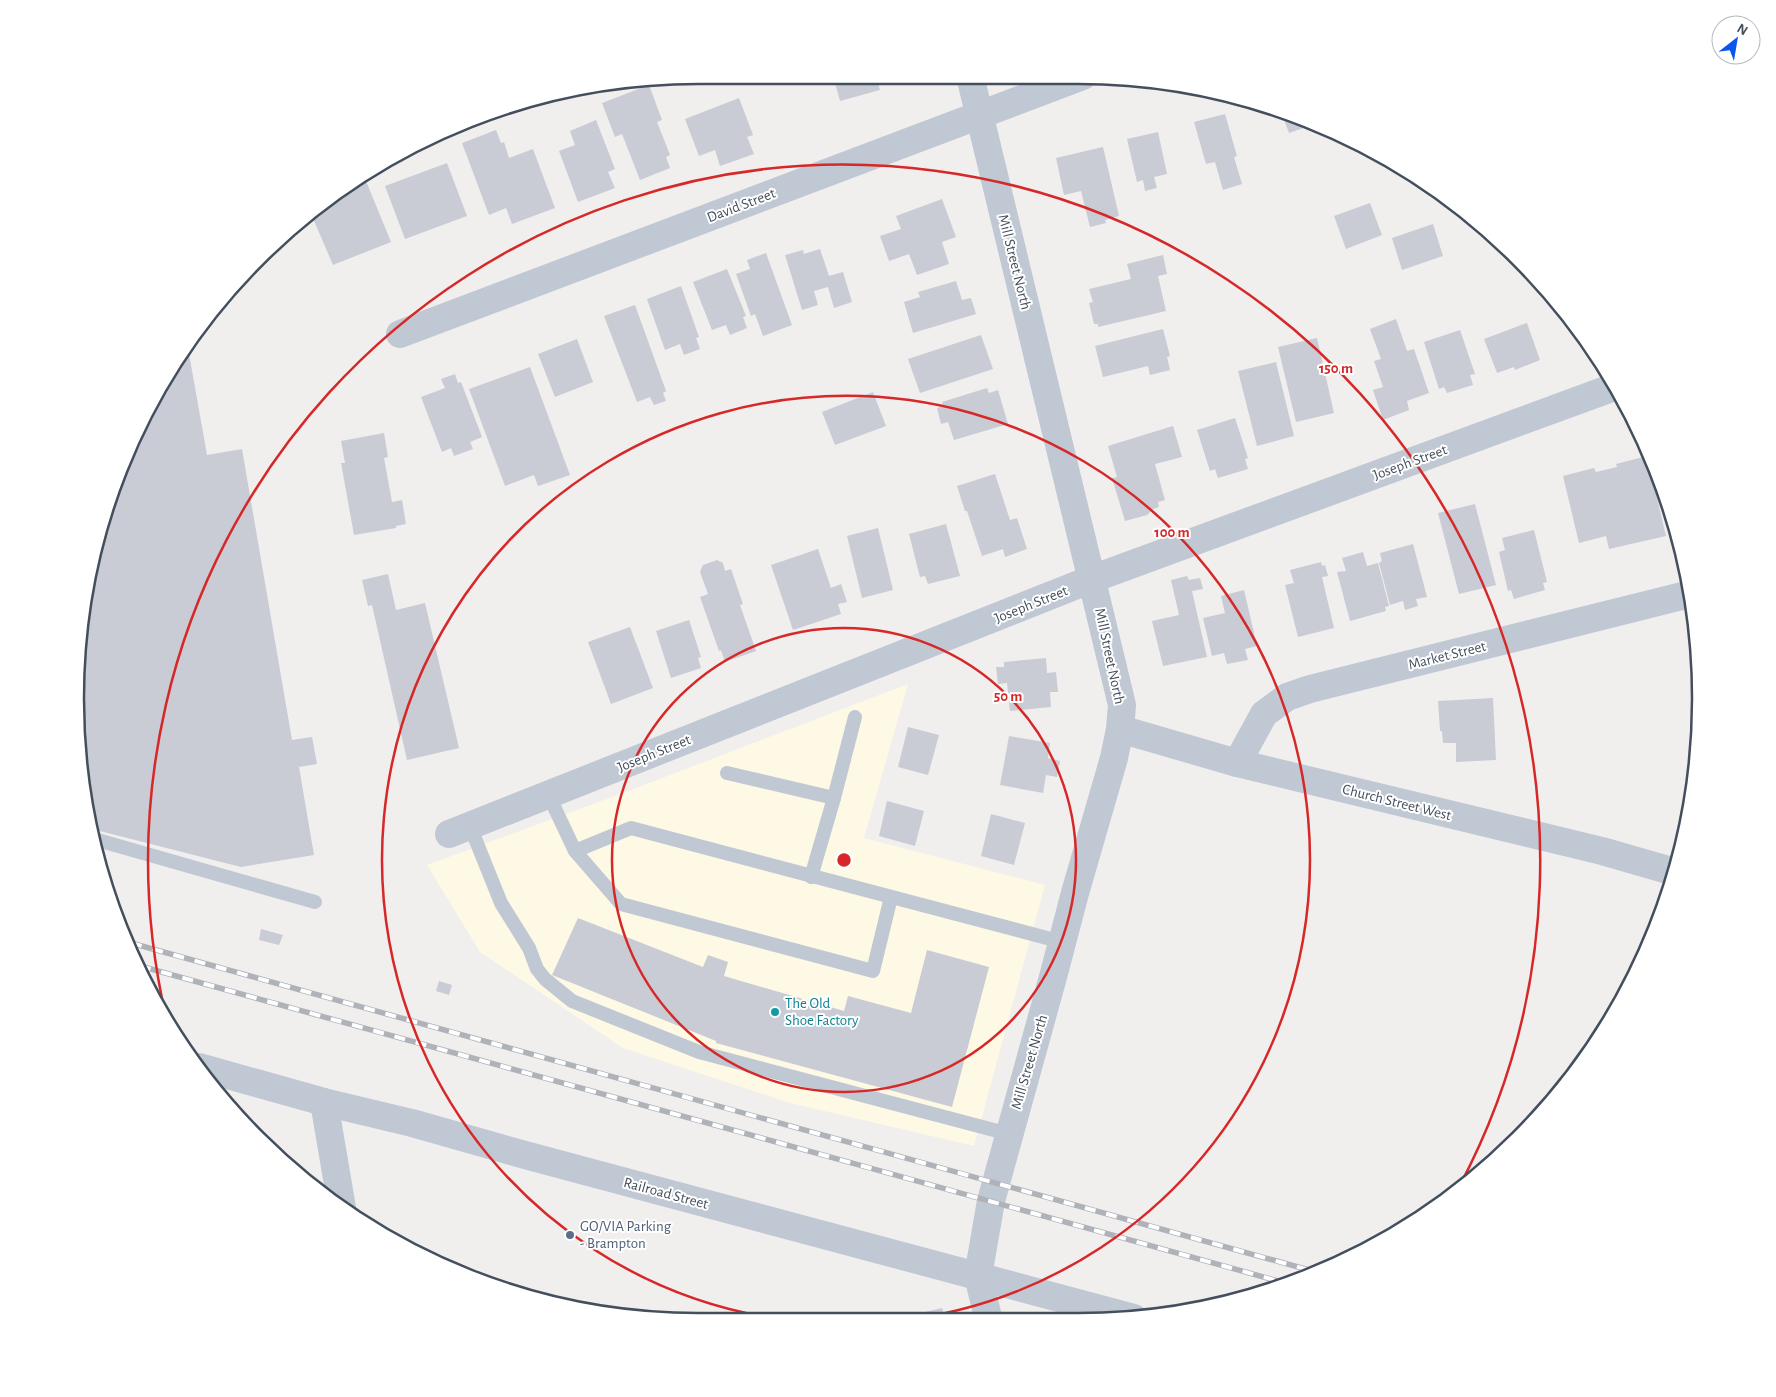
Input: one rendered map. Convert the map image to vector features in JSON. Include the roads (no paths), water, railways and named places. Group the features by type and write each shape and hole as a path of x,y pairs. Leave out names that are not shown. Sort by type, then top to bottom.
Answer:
{"street":[{"name":"Mill Street North","path":"972,84 1122,705 1120,729 1114,758 991,1201 978,1276 987,1313"},
{"name":"David Street","path":"400,334 1062,84"},
{"name":"Joseph Street","path":"459,830 1092,579 1609,389"},
{"name":"Market Street","path":"1237,763 1264,714 1287,697 1683,596"},
{"name":"Church Street West","path":"1120,729 1237,763 1602,851 1668,870"},
{"name":"Railroad Street","path":"209,1070 1112,1312"},
{"path":"324,1102 340,1198"}],"lane":[{"path":"811,877 856,717"},
{"path":"727,773 834,798"},
{"path":"548,794 575,851 621,904 873,972 891,897"},
{"path":"575,851 631,828 1062,942"},
{"path":"459,830 529,948 536,969 572,1001 698,1052 1009,1134"},
{"path":"101,841 316,902"}],"railway":[{"path":"136,944 1305,1269"},
{"path":"146,968 1276,1280"}],"place":[{"name":"The Old Shoe Factory","path":"775,1012"},
{"name":"GO/VIA Parking - Brampton","path":"570,1235"}]}
